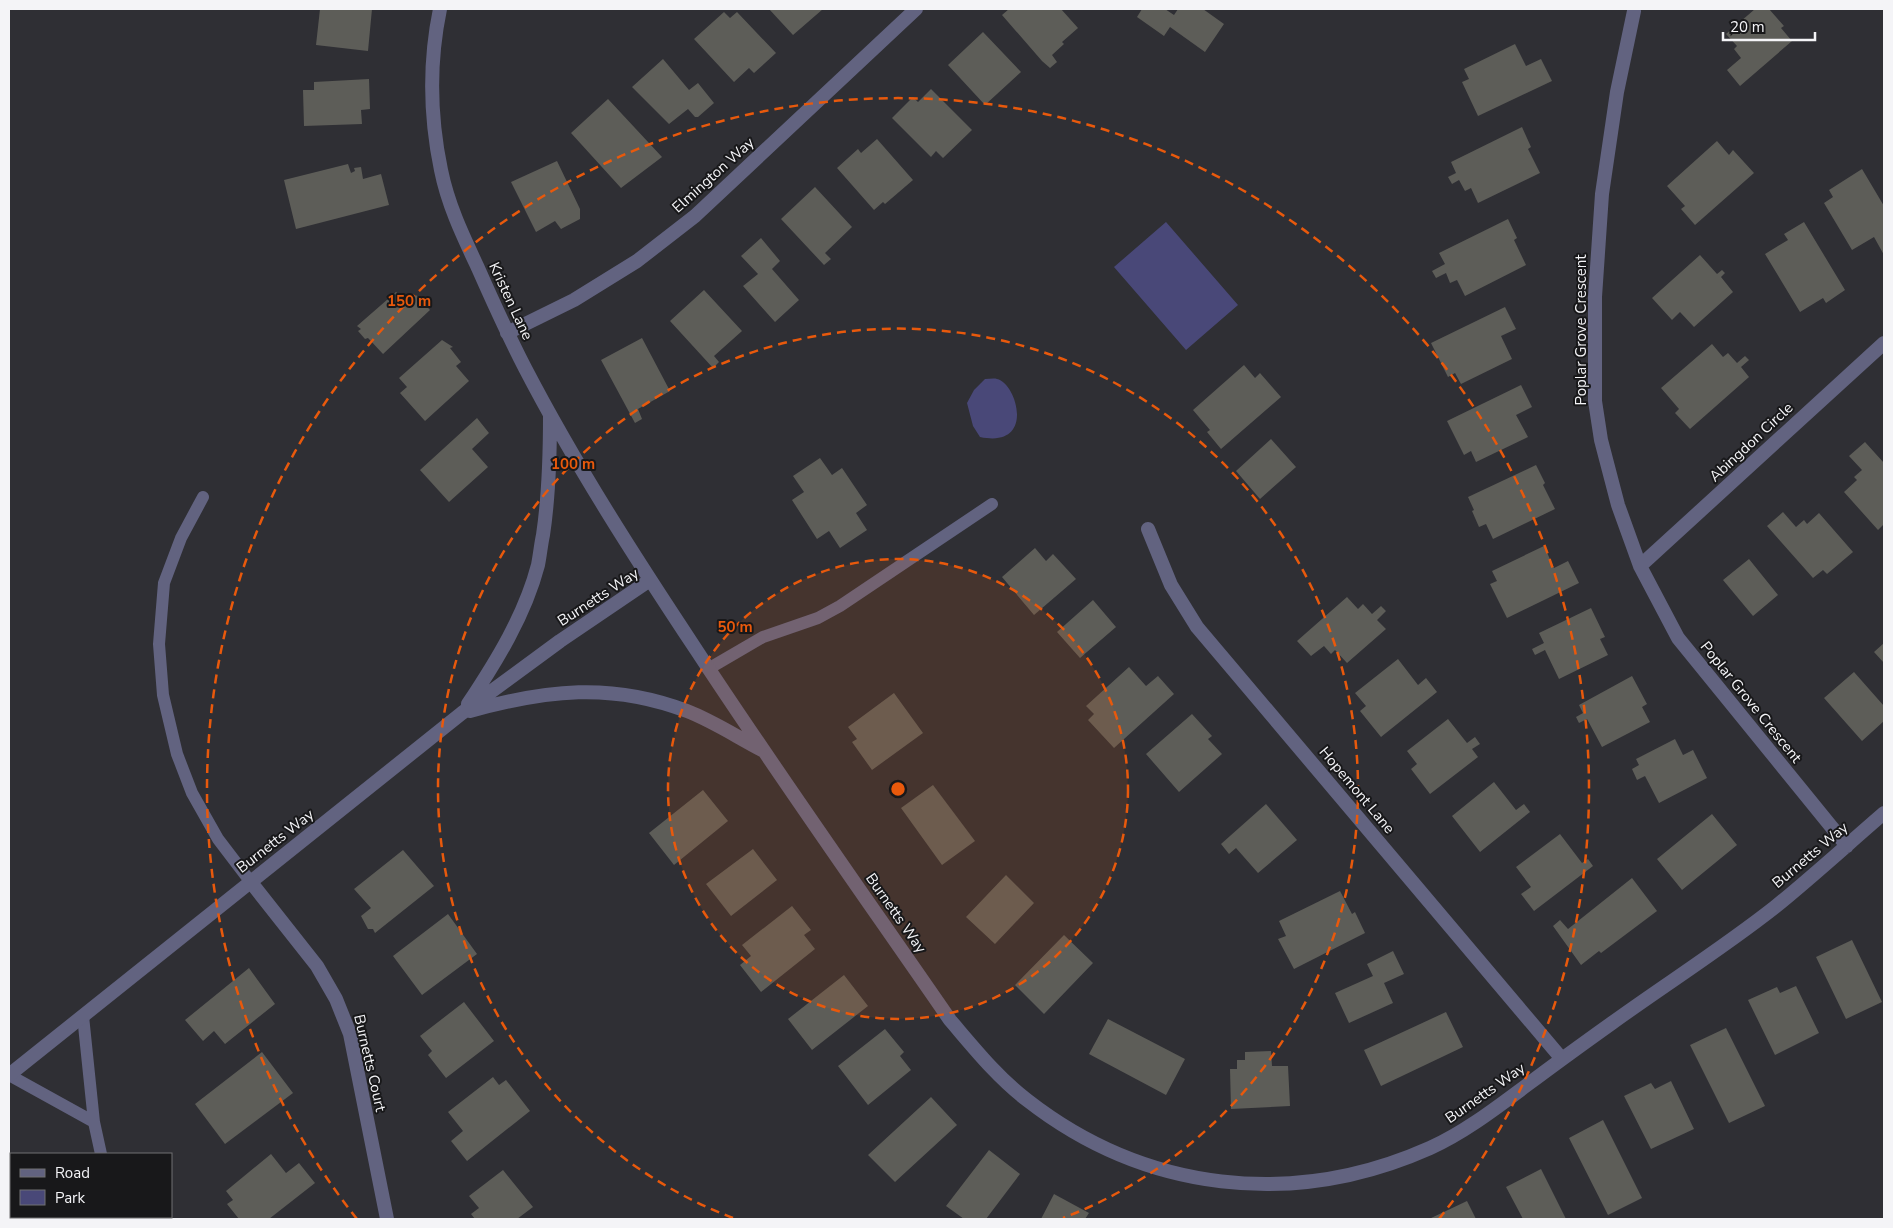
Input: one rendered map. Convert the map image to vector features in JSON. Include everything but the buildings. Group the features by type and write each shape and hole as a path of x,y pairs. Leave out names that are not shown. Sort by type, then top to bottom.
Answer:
{"street":[{"name":"Kristen Lane","path":"440,9 436,27 431,79 434,131 441,172 457,222 507,333 550,415 586,479 650,580"},
{"name":"Elmington Way","path":"507,333 574,300 636,261 695,216 916,9"},
{"name":"Poplar Grove Crescent","path":"1634,11 1617,92 1602,194 1595,298 1595,391 1601,440 1618,505 1640,566 1678,638 1847,846"},
{"name":"Abingdon Circle","path":"1640,566 1884,342"},
{"path":"462,713 495,664 522,610 538,565 546,511 550,456 550,415"},
{"name":"Hopemont Lane","path":"1148,529 1171,585 1197,627 1562,1058"},
{"name":"Burnetts Way","path":"9,1075 462,713 560,641 650,580 763,750 950,1020 985,1062 1025,1099 1063,1126 1119,1156 1160,1170 1224,1182 1277,1184 1330,1179 1382,1167 1431,1148 1477,1122 1562,1058 1774,907 1884,813"},
{"path":"462,713 512,699 563,692 615,693 653,700 689,712 763,750"},
{"name":"Burnetts Court","path":"250,881 316,966 336,999 350,1034 387,1219"}],"lane":[{"path":"203,498 181,538 164,583 159,644 162,695 177,754 192,792 218,839 250,881"},
{"path":"708,668 763,637 818,618 840,606 992,504"},
{"path":"83,1016 94,1122 100,1153"},
{"path":"9,1075 94,1122"}],"green space":[{"path":"1166,222 1238,305 1186,350 1114,267"},
{"path":"985,379 996,379 1004,383 1011,391 1015,402 1017,414 1015,425 1009,434 998,438 980,437 973,426 967,403 974,390"}]}
